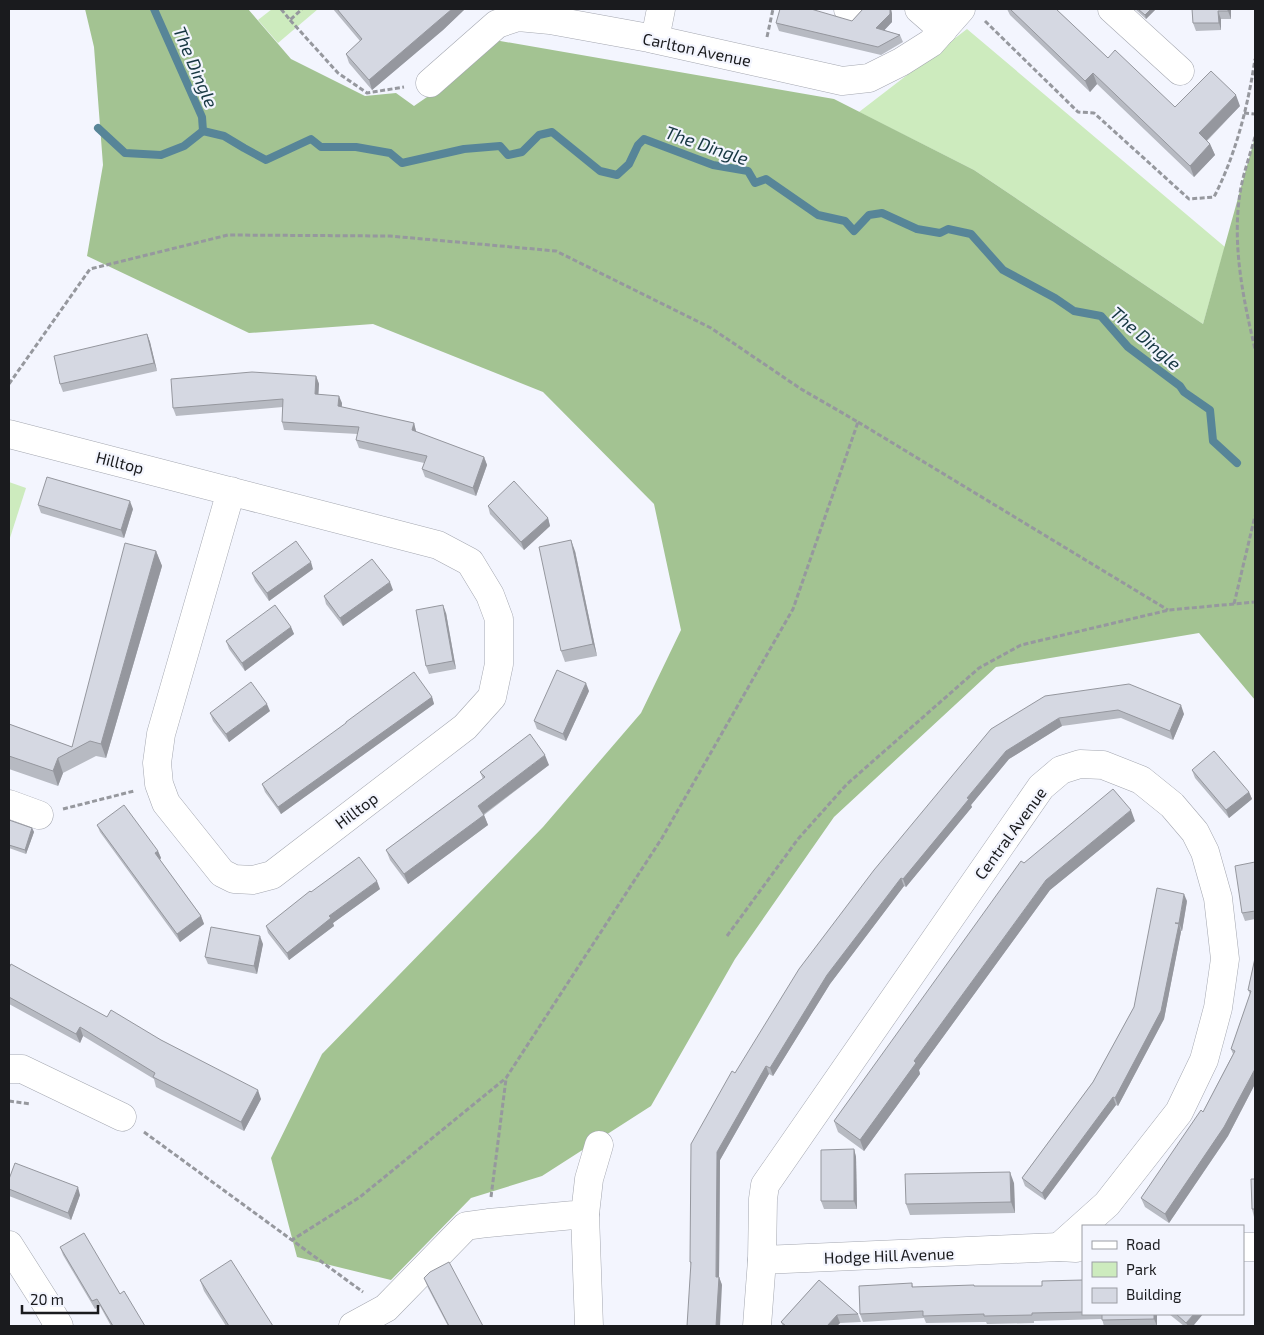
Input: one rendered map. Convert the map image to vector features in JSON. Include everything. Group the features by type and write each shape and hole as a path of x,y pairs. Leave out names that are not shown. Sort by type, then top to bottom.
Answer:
{"street":[{"path":"655,40 661,9"},
{"path":"919,9 942,30"},
{"path":"1112,9 1180,71"},
{"name":"Carlton Avenue","path":"430,83 497,24 516,13 655,40 842,81 869,78 901,62 931,43 942,30 970,12"},
{"name":"Hilltop","path":"9,434 231,491 438,545 470,562 490,594 499,619 499,664 492,697 466,727 272,875 253,880 234,879 222,872 166,803 159,784 157,763 161,734 231,491"},
{"name":"Central Avenue","path":"762,1260 765,1185 1041,787 1062,770 1080,764 1103,765 1141,780 1172,805 1195,832 1205,852 1218,898 1224,958 1218,1008 1204,1060 1179,1112 1090,1225"},
{"path":"9,804 39,815"},
{"path":"9,1069 22,1069 122,1117"},
{"path":"589,1326 585,1214 589,1179 600,1144"},
{"path":"353,1326 391,1317 466,1226 585,1214"},
{"name":"Central Avenue","path":"1071,1248 1082,1235"},
{"path":"9,1245 59,1326"},
{"name":"Hodge Hill Avenue","path":"762,1260 1071,1248"},
{"path":"757,1326 762,1260"}],"path":[{"path":"281,9 338,73 367,93 430,83"},
{"path":"290,20 302,9"},
{"path":"970,12 1078,112 1094,113 1189,199 1214,197 1222,182 1249,96 1255,62"},
{"path":"1244,113 1255,114"},
{"path":"1255,137 1240,192 1237,235 1242,288 1255,349"},
{"path":"9,384 90,269 228,235 390,236 556,250 711,328 801,389 1168,610"},
{"path":"292,1240 360,1197 506,1078 662,838 793,609 858,422"},
{"path":"1234,604 1255,516"},
{"path":"727,936 798,839 848,784 979,668 1021,645 1168,610 1255,602"},
{"path":"39,815 96,802 159,784"},
{"path":"488,1223 506,1078"},
{"path":"9,1101 37,1105"},
{"path":"122,1117 292,1240 391,1317"}],"green space":[{"path":"85,9 248,9 291,59 365,96 396,93 414,106 443,86 489,39 834,99 974,170 1203,324 1255,137 1255,700 1199,633 996,667 834,817 735,959 651,1106 542,1176 471,1198 391,1280 297,1257 271,1158 322,1054 543,827 641,713 681,630 654,504 543,392 373,324 249,333 87,256 103,165 94,47"},
{"path":"272,9 318,9 278,43 258,20"},
{"path":"967,29 1225,247 1203,324 974,170 859,112"},
{"path":"9,482 26,488 9,541"}],"building":[{"path":"337,9 452,9 369,80 346,54 362,39"},
{"path":"780,9 811,9 852,21 863,9 890,9 890,14 876,28 900,35 878,47 776,23"},
{"path":"1010,9 1056,9 1108,58 1115,50 1175,107 1211,71 1236,95 1199,133 1210,144 1190,166 1093,73 1085,81"},
{"path":"1138,9 1151,9 1145,15"},
{"path":"1192,9 1228,9 1228,11 1218,11 1219,23 1193,23"},
{"path":"147,334 154,363 60,384 54,356"},
{"path":"252,372 316,376 315,394 339,396 338,406 414,423 412,430 484,457 473,488 422,469 427,456 356,440 359,427 282,422 283,399 173,408 171,379"},
{"path":"47,477 130,501 121,530 38,505"},
{"path":"514,481 548,518 521,542 488,506"},
{"path":"571,540 593,644 561,651 539,547"},
{"path":"296,541 311,562 267,593 252,573"},
{"path":"125,543 156,551 101,744 90,741 58,758 53,771 9,756 9,724 72,747"},
{"path":"372,559 390,582 340,618 324,596"},
{"path":"275,605 291,627 242,663 226,641"},
{"path":"443,605 453,661 426,666 416,610"},
{"path":"557,670 586,683 563,734 534,721"},
{"path":"414,672 432,697 278,807 262,784"},
{"path":"251,682 267,704 226,734 210,713"},
{"path":"1129,684 1181,705 1170,731 1118,710 1059,718 1006,751 903,879 901,878 827,975 770,1068 766,1066 717,1152 716,1277 719,1277 716,1326 687,1326 691,1262 691,1144 732,1071 735,1073 799,969 874,870 991,729 1045,696"},
{"path":"530,734 545,755 478,806 484,815 404,874 386,850 485,777 480,772"},
{"path":"1214,751 1249,792 1226,810 1192,770"},
{"path":"1113,789 1131,810 1046,880 914,1061 916,1063 860,1140 834,1121 1021,861 1024,863"},
{"path":"124,805 158,851 155,853 201,916 177,934 97,825"},
{"path":"9,820 32,828 25,850 9,845"},
{"path":"359,857 377,881 329,916 331,918 287,953 266,926 310,891"},
{"path":"1255,862 1255,911 1242,913 1235,866"},
{"path":"1157,888 1184,894 1179,923 1175,923 1179,924 1161,1011 1115,1098 1113,1097 1042,1193 1022,1178 1093,1082 1134,1007"},
{"path":"211,927 260,936 254,966 205,957"},
{"path":"1255,958 1255,1069 1224,1127 1165,1214 1141,1198 1201,1110 1203,1112 1235,1051 1231,1049 1251,991 1248,990"},
{"path":"11,964 107,1017 111,1010 161,1040 258,1090 241,1122 153,1077 155,1073 80,1027 76,1034 9,997 9,968"},
{"path":"854,1149 854,1201 821,1201 821,1150"},
{"path":"15,1163 78,1187 68,1213 9,1189 9,1179"},
{"path":"1010,1172 1011,1202 906,1204 905,1174"},
{"path":"1251,1179 1255,1179 1255,1209 1252,1209"},
{"path":"84,1233 120,1294 124,1291 145,1326 113,1326 97,1299 92,1301 60,1247"},
{"path":"231,1260 273,1326 229,1326 200,1280"},
{"path":"449,1262 483,1326 449,1326 424,1278 430,1272"},
{"path":"819,1280 858,1314 837,1315 827,1326 786,1326 781,1322"},
{"path":"1082,1280 1082,1312 984,1316 984,1314 923,1316 923,1311 860,1314 859,1286 912,1283 912,1287 974,1285 1042,1286 1042,1281"},
{"path":"1102,1315 1154,1315 1154,1319 1102,1320"},
{"path":"1177,1315 1193,1315 1186,1323"}],"waterway":[{"name":"The Dingle","path":"154,9 202,117 203,131 224,136 266,160 311,139 321,147 356,147 390,153 402,163 464,149 500,146 508,155 522,152 539,135 552,132 600,171 617,175 629,164 638,145 644,139 713,165 748,171 755,183 766,179 818,215 845,221 854,231 869,215 882,213 917,229 940,233 948,229 971,234 1003,270 1055,298 1074,311 1101,316 1128,347 1180,386 1184,392 1210,410 1213,441 1237,463"},
{"path":"98,128 125,153 161,155 184,146 203,131"}]}
